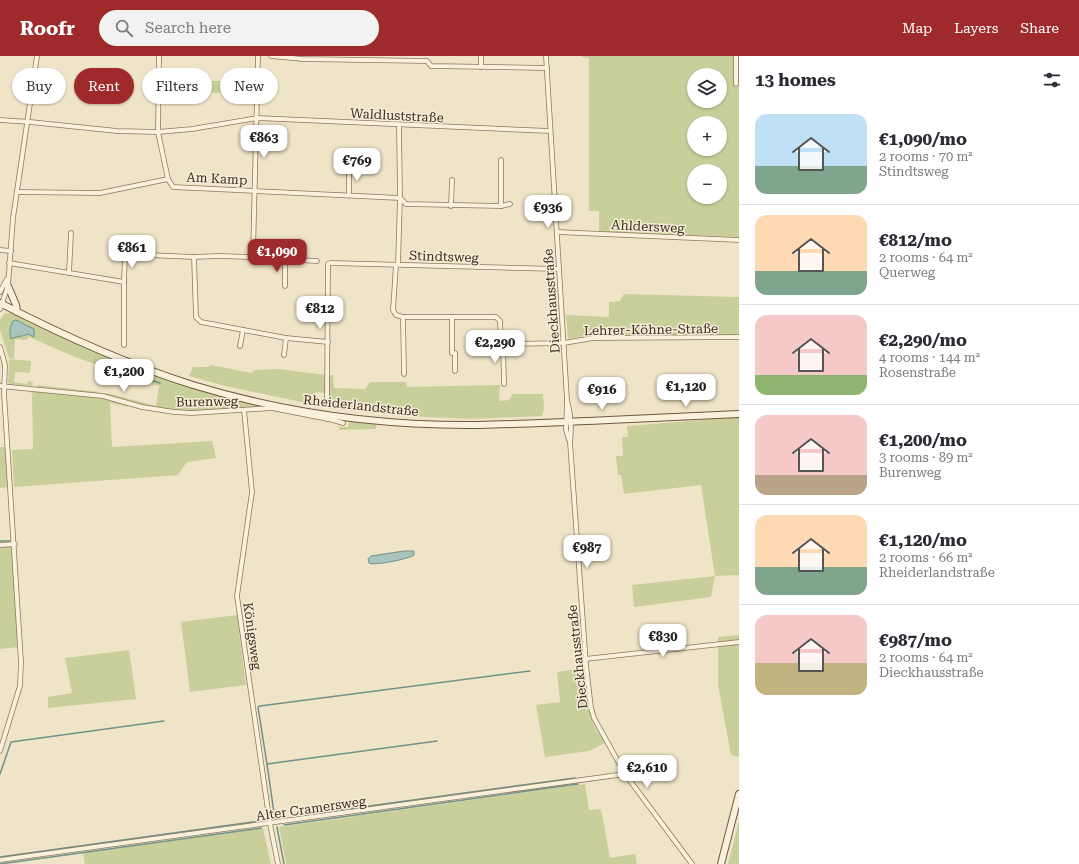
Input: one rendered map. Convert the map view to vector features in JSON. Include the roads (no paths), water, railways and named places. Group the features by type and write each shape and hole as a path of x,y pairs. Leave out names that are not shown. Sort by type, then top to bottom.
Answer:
{"main road":[{"path":"8,286 16,305 17,312"},
{"name":"Rheiderlandstraße","path":"1,305 76,341 166,376 217,391 297,409 363,419 415,423 479,425 739,414"},
{"path":"721,864 739,794"}],"street":[{"path":"1,305 8,286 13,218 37,56"},
{"path":"159,56 158,132 168,179"},
{"path":"251,257 253,254 258,56"},
{"path":"272,56 303,59 427,58 432,66 547,68"},
{"path":"481,56 481,67"},
{"name":"Dieckhausstraße","path":"546,56 564,343 568,422 566,430 570,442 585,659 591,708 594,718 625,774 692,864"},
{"path":"736,56 736,84"},
{"name":"Waldluststraße","path":"0,120 117,131 158,132 192,129 257,118 550,131"},
{"path":"399,125 400,198 393,310 396,316 403,317 496,317 500,321 501,339 503,344 504,384"},
{"path":"501,160 501,206"},
{"path":"349,170 349,194"},
{"name":"Am Kamp","path":"18,192 100,193 168,179 173,187 349,194 400,198 406,204 451,206 501,206 510,204"},
{"path":"451,206 452,180"},
{"name":"Ahldersweg","path":"557,232 739,240"},
{"path":"69,273 71,233"},
{"path":"0,250 11,250"},
{"path":"124,345 125,254 194,257 251,257 317,262"},
{"path":"194,257 196,317 201,322 243,330 286,338 328,342 327,397"},
{"path":"285,259 285,286"},
{"path":"9,263 124,282"},
{"name":"Stindtsweg","path":"328,342 328,264 559,269"},
{"path":"0,292 8,277"},
{"path":"403,317 404,374"},
{"path":"452,317 452,352 456,353 456,372"},
{"path":"240,346 243,330"},
{"name":"Lehrer-Köhne-Straße","path":"503,344 564,343 593,338 739,337"},
{"path":"284,356 286,338"},
{"path":"0,347 5,364 2,386 15,544 21,674 20,686 0,751"},
{"name":"Burenweg","path":"2,386 103,396 142,407 174,412 272,408 343,423"},
{"name":"Königsweg","path":"244,410 252,492 236,596 270,824 278,864"},
{"path":"0,545 15,544"},
{"path":"585,659 739,642"},
{"name":"Alter Cramersweg","path":"0,860 625,774"}],"water":[{"path":"16,320 34,329 34,337 28,334 11,339 11,325 13,321"},
{"path":"414,551 414,555 392,562 377,564 369,563 368,559 371,556"}],"waterway":[{"path":"118,369 160,383"},
{"path":"0,541 10,541"},
{"path":"267,764 258,707 260,706 530,671"},
{"path":"0,774 11,742 164,721"},
{"path":"275,820 267,764 437,741"},
{"path":"296,816 575,778"},
{"path":"284,825 578,784"},
{"path":"0,857 266,820"},
{"path":"277,827 284,864"},
{"path":"0,864 261,828"}]}
